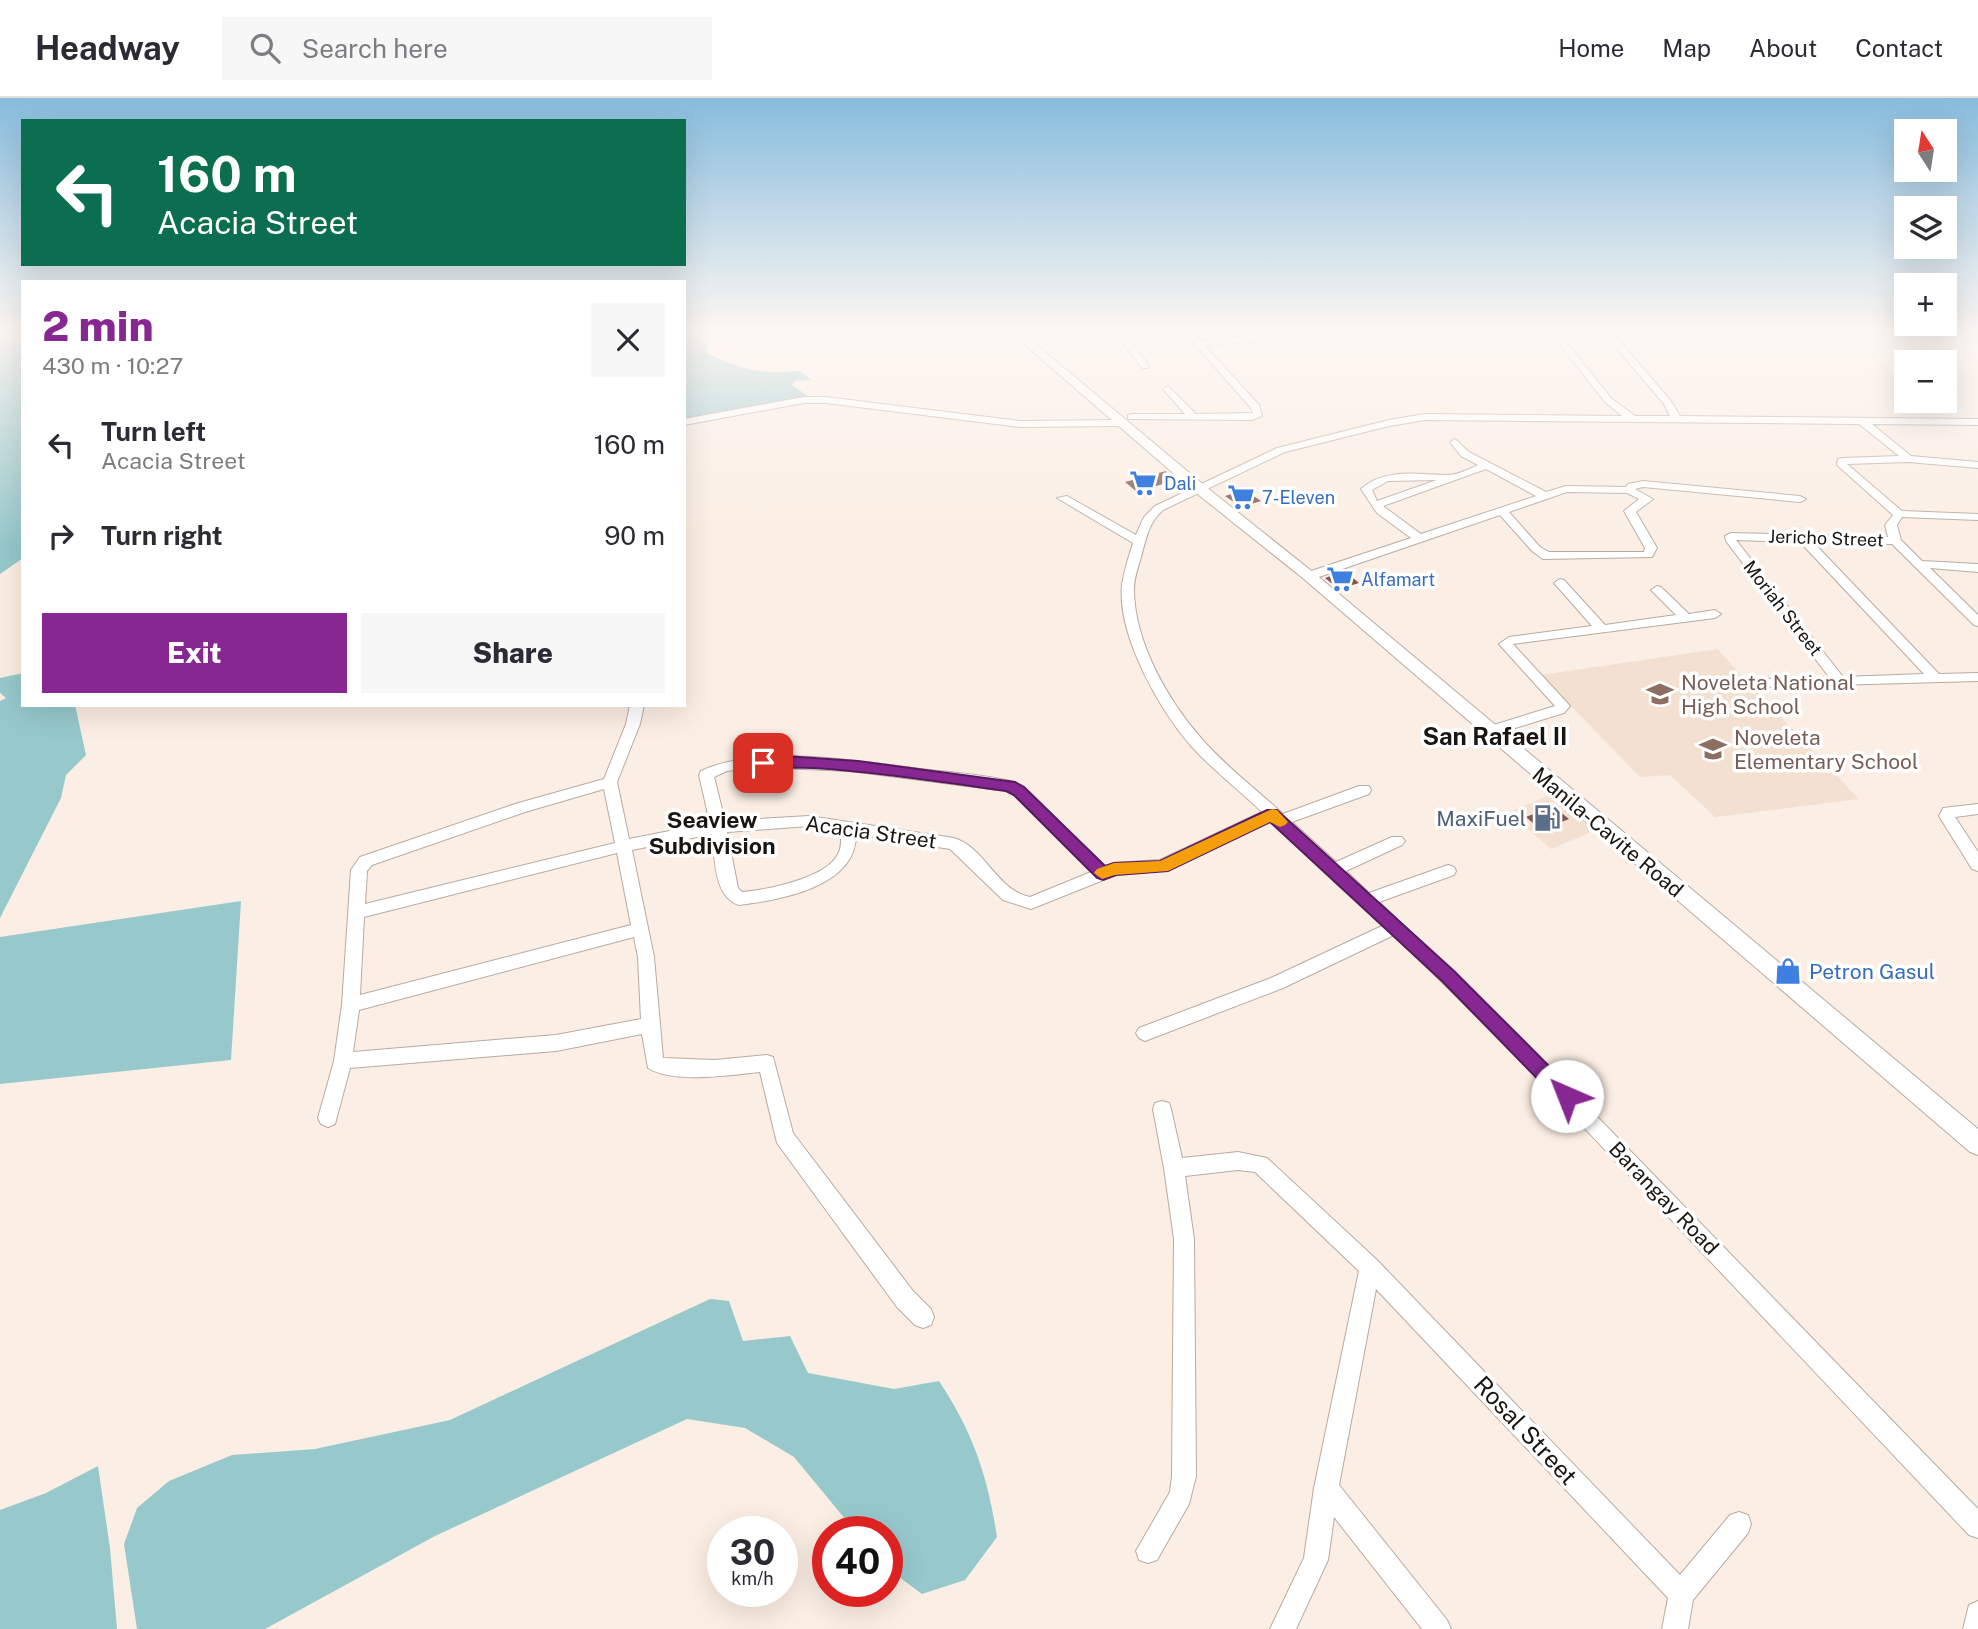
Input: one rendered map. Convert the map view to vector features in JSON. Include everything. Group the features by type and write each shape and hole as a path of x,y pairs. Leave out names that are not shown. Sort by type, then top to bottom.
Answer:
{"main road":[{"name":"Manila-Cavite Road","path":"1103,402 1200,489 1310,576 1489,731 1978,1144"}],"street":[{"path":"686,422 791,402"},
{"path":"846,402 1020,424 1192,415 1251,417 1258,414 1252,402"},
{"path":"1180,402 1192,415"},
{"path":"1611,402 1631,418"},
{"path":"1668,402 1677,419"},
{"name":"Barangay Road","path":"1978,422 1417,418 1281,450 1150,514 1128,585 1128,601 1136,633 1161,689 1180,723 1197,743 1396,927 1510,1038 1978,1525"},
{"path":"1862,421 1885,436 1908,458"},
{"path":"1877,421 1888,433 1885,436"},
{"path":"1455,442 1465,454 1543,495"},
{"path":"1899,514 1842,465 1842,461 1908,458 1978,465"},
{"path":"1376,505 1486,466"},
{"path":"1420,539 1376,505 1366,489 1380,480 1434,476 1450,479"},
{"path":"1629,490 1632,486 1643,484 1800,499"},
{"path":"1310,576 1566,489 1629,490 1647,499 1630,511 1651,548 1648,555 1547,556 1536,550 1503,512"},
{"path":"1063,498 1140,542"},
{"name":"Jericho Street","path":"1731,536 1895,541 1891,525 1899,514 1978,517"},
{"name":"Moriah Street","path":"1731,536 1839,681"},
{"path":"1804,538 1935,678"},
{"path":"1895,541 1976,618"},
{"path":"1919,564 1978,568"},
{"path":"1560,583 1601,628"},
{"path":"1657,590 1686,618"},
{"path":"1489,731 1559,710 1563,706 1505,644 1601,628 1715,614"},
{"path":"1761,683 1978,677"},
{"path":"637,707 633,724 610,782 646,957 654,1062 662,1067 715,1068 767,1063 784,1137 905,1299 923,1317"},
{"path":"848,826 850,843 841,862 818,878 753,898 739,899 731,891 727,881 719,827 706,775 720,767 785,761 858,766 1009,786 1019,791 1103,874"},
{"path":"328,1118 343,1061 351,1005 359,870 366,861 460,828 610,782"},
{"name":"Acacia Street","path":"355,913 624,846 719,827 809,821 954,844 965,850 1009,896 1019,902 1031,903 1114,869 1162,866 1276,818 1364,790"},
{"path":"1978,809 1954,810 1948,812 1947,816 1978,865"},
{"path":"1334,870 1397,841"},
{"path":"1367,900 1448,870"},
{"path":"1145,1033 1278,983 1396,927"},
{"path":"351,1005 640,929"},
{"path":"343,1061 556,1043 650,1025"},
{"path":"1148,1550 1181,1496 1184,1486 1184,1239 1162,1109"},
{"name":"Rosal Street","path":"1174,1168 1238,1161 1261,1164 1370,1267 1681,1594"},
{"path":"1283,1629 1316,1560 1326,1488 1370,1267"},
{"path":"1326,1488 1438,1629"},
{"path":"1675,1629 1681,1594 1739,1524"},
{"path":"1976,1629 1978,1614"}],"shaded area":[{"path":"1718,649 1859,799 1715,817 1670,775 1640,777 1541,675"},
{"path":"1553,794 1596,830 1551,849 1509,812"}],"water":[{"path":"0,402 21,402 21,559 0,574"},
{"path":"686,402 773,402 686,419"},
{"path":"21,673 21,707 75,707 86,755 66,775 61,798 0,918 0,701 6,698 0,693 0,678"},
{"path":"241,901 231,1060 0,1084 0,937"},
{"path":"710,1299 729,1301 743,1341 790,1336 808,1373 894,1389 939,1381 970,1437 984,1475 997,1537 965,1580 922,1594 903,1580 903,1516 843,1516 794,1457 745,1428 687,1419 435,1536 265,1629 137,1629 124,1544 137,1508 169,1481 232,1455 315,1449 450,1420"},
{"path":"98,1466 110,1548 117,1629 0,1629 0,1510 46,1493"}],"building":[{"name":"Dali","path":"1166,471 1169,482 1137,492 1125,482"},
{"name":"7-Eleven","path":"1245,490 1261,501 1241,507 1225,496"},
{"name":"Alfamart","path":"1345,571 1359,583 1339,589 1325,578"},
{"name":"MaxiFuel","path":"1553,806 1569,819 1541,830 1526,817"}],"slow traffic":[{"path":"1102,873 1114,869 1162,866 1272,814 1280,822"}],"place":[{"name":"Dali","path":"1143,483"},
{"name":"7-Eleven","path":"1241,497"},
{"name":"Alfamart","path":"1340,579"},
{"name":"Noveleta National High School","path":"1660,694"},
{"name":"Noveleta Elementary School","path":"1713,749"},
{"name":"MaxiFuel","path":"1547,818"},
{"name":"Petron Gasul","path":"1788,971"}],"district":[{"name":"San Rafael II","path":"1495,736"},
{"name":"Seaview Subdivision","path":"712,832"}],"route":[{"path":"763,763 785,761 858,766 1009,786 1019,791 1103,874 1114,869 1162,866 1272,814 1448,976 1567,1096"}]}
